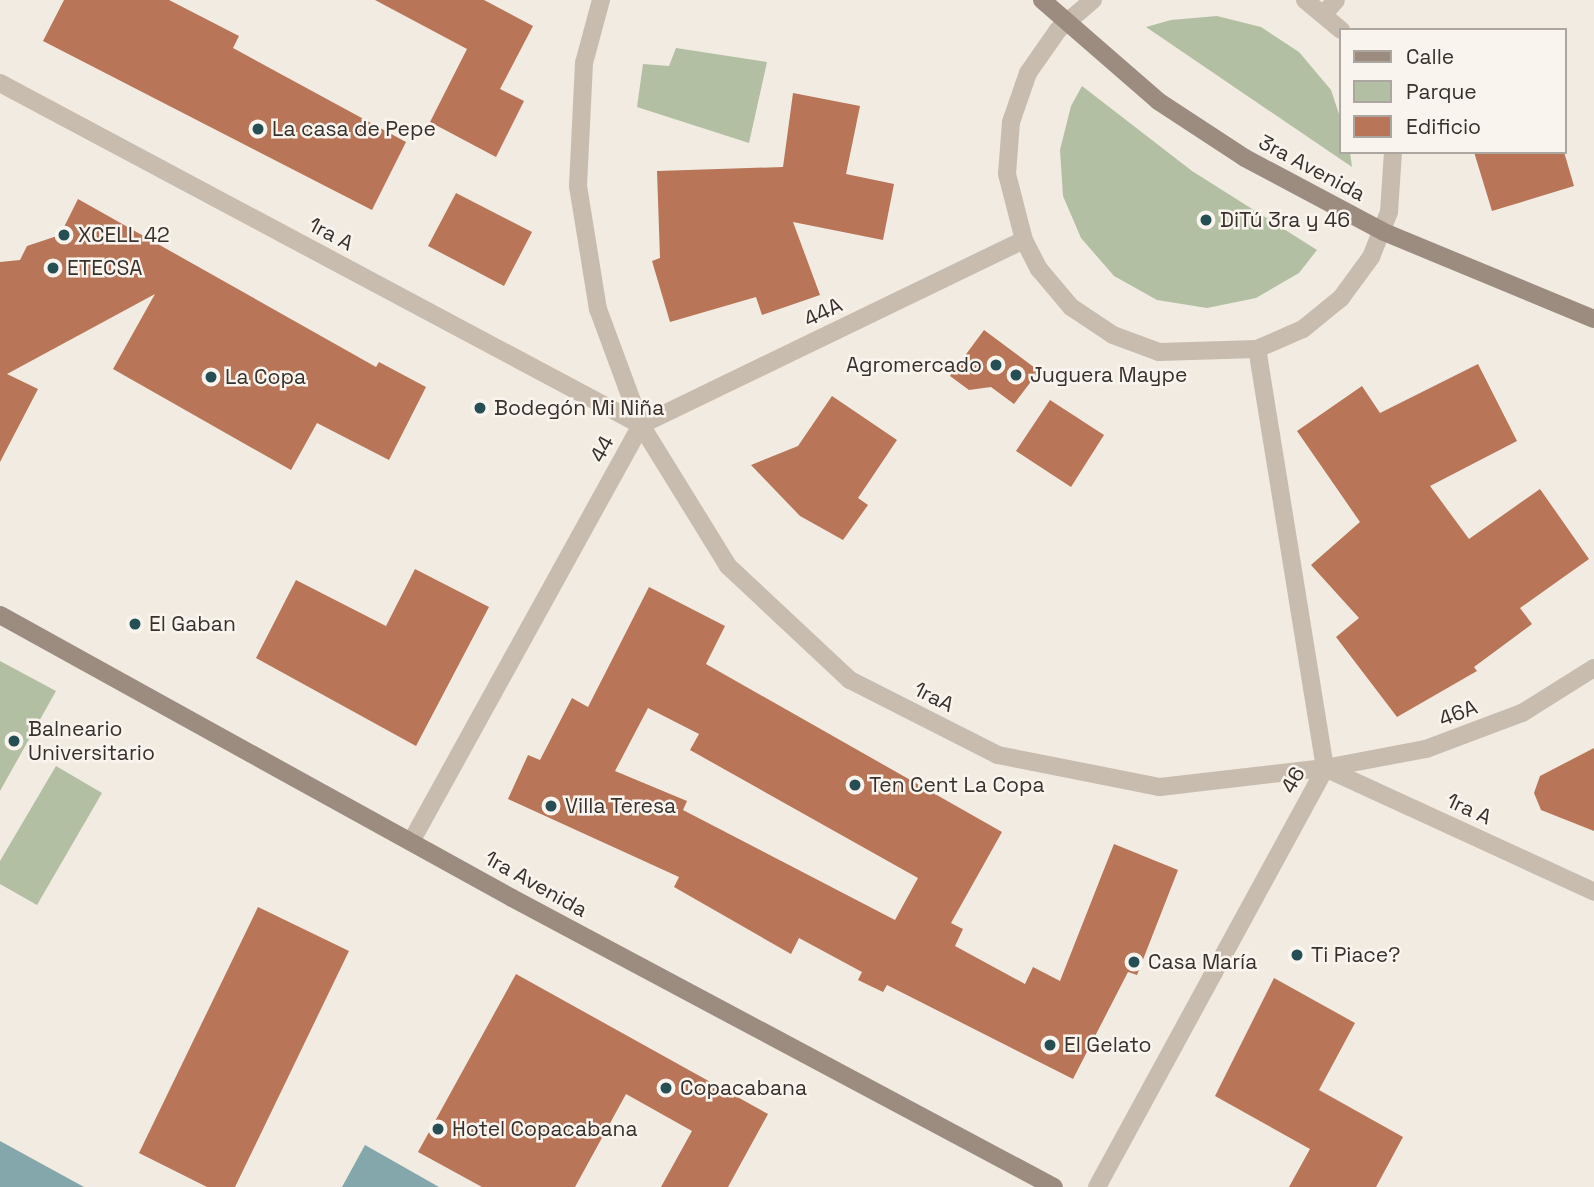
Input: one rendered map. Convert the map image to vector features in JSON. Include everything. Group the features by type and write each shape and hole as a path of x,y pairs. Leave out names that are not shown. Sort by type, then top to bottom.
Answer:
{"street":[{"name":"44","path":"412,840 641,425 598,309 578,187 584,62 601,0"},
{"name":"3ra Avenida","path":"1042,0 1158,101 1245,158 1384,232 1594,319"},
{"path":"1093,0 1067,22 1028,73 1011,122 1007,174 1024,240 1039,269 1071,307 1113,335 1159,352 1257,349 1303,329 1341,298 1384,232 1393,154"},
{"path":"1306,0 1340,28"},
{"path":"1324,14 1336,0"},
{"name":"1ra A","path":"0,83 641,425"},
{"name":"44A","path":"641,425 1024,240"},
{"name":"46","path":"1097,1187 1325,768 1257,349"},
{"name":"1raA","path":"641,425 738,576 850,680 998,755 1160,787 1325,768"},
{"name":"1ra Avenida","path":"0,615 1054,1187"},
{"name":"46A","path":"1325,768 1426,750 1522,713 1594,668"},
{"name":"1ra A","path":"1325,768 1594,892"}],"green space":[{"path":"1217,16 1261,27 1299,52 1331,90 1338,111 1338,154 1350,154 1352,167 1146,27 1171,20"},
{"path":"676,48 767,62 749,143 637,107 643,64 669,66"},
{"path":"1082,86 1192,171 1317,250 1299,273 1256,298 1207,308 1157,300 1114,276 1081,238 1063,196 1060,150 1071,106"},
{"name":"Balneario Universitario","path":"0,661 56,691 0,791"},
{"path":"56,766 102,793 37,905 0,884 0,861"}],"water":[{"path":"0,1141 84,1187 0,1187"},
{"path":"365,1145 439,1187 342,1187"}],"building":[{"path":"64,0 169,0 239,36 233,48 406,142 372,210 43,41"},
{"path":"375,0 484,0 533,26 500,89 524,101 496,157 430,122 467,49"},
{"path":"793,93 860,106 846,174 894,184 883,240 793,222 820,295 762,315 756,297 670,322 652,261 660,258 657,171 783,167"},
{"path":"1475,154 1565,154 1574,186 1492,211"},
{"path":"456,193 532,232 504,286 428,246"},
{"path":"78,199 376,367 379,362 426,387 389,460 317,423 291,470 113,369 155,294 7,374 38,389 0,462 0,262 20,260 27,246 60,235"},
{"path":"984,330 1039,371 1014,404 991,387 969,390 950,376"},
{"path":"1478,364 1517,441 1430,486 1469,539 1540,489 1589,559 1520,608 1532,624 1474,667 1477,671 1397,717 1336,637 1359,618 1311,565 1360,522 1297,431 1362,386 1380,413"},
{"path":"832,396 897,440 858,498 868,505 843,540 800,516 751,465 798,446"},
{"path":"1050,400 1104,435 1071,487 1016,451"},
{"path":"415,569 489,607 416,746 256,658 296,580 386,626"},
{"path":"649,587 725,626 706,664 1002,832 951,923 963,929 955,946 1025,984 1033,967 1060,981 1114,844 1178,870 1137,975 1128,972 1073,1079 887,985 883,992 858,980 862,972 799,938 791,954 674,887 679,877 508,799 528,755 540,760 572,698 588,707","holes":["648,708 699,734 690,750 918,878 895,920 683,810 687,801 615,771"]},
{"path":"1594,748 1594,831 1541,810 1534,793 1540,776"},
{"path":"258,907 349,951 235,1187 207,1187 139,1153"},
{"path":"516,974 768,1114 728,1187 661,1187 692,1131 626,1094 575,1187 482,1187 418,1152"},
{"path":"1274,978 1355,1023 1319,1090 1403,1137 1376,1187 1289,1187 1310,1149 1215,1096"}],"place":[{"name":"La casa de Pepe","path":"258,129"},
{"name":"DiTú 3ra y 46","path":"1206,220"},
{"name":"XCELL 42","path":"64,235"},
{"name":"ETECSA","path":"53,268"},
{"name":"Agromercado","path":"996,365"},
{"name":"Juguera Maype","path":"1016,375"},
{"name":"La Copa","path":"211,377"},
{"name":"Bodegón Mi Niña","path":"480,408"},
{"name":"El Gaban","path":"135,624"},
{"name":"Balneario Universitario","path":"14,741"},
{"name":"Ten Cent La Copa","path":"855,785"},
{"name":"Villa Teresa","path":"551,806"},
{"name":"Ti Piace?","path":"1297,955"},
{"name":"Casa María","path":"1134,962"},
{"name":"El Gelato","path":"1050,1045"},
{"name":"Copacabana","path":"666,1088"},
{"name":"Hotel Copacabana","path":"438,1129"}]}
